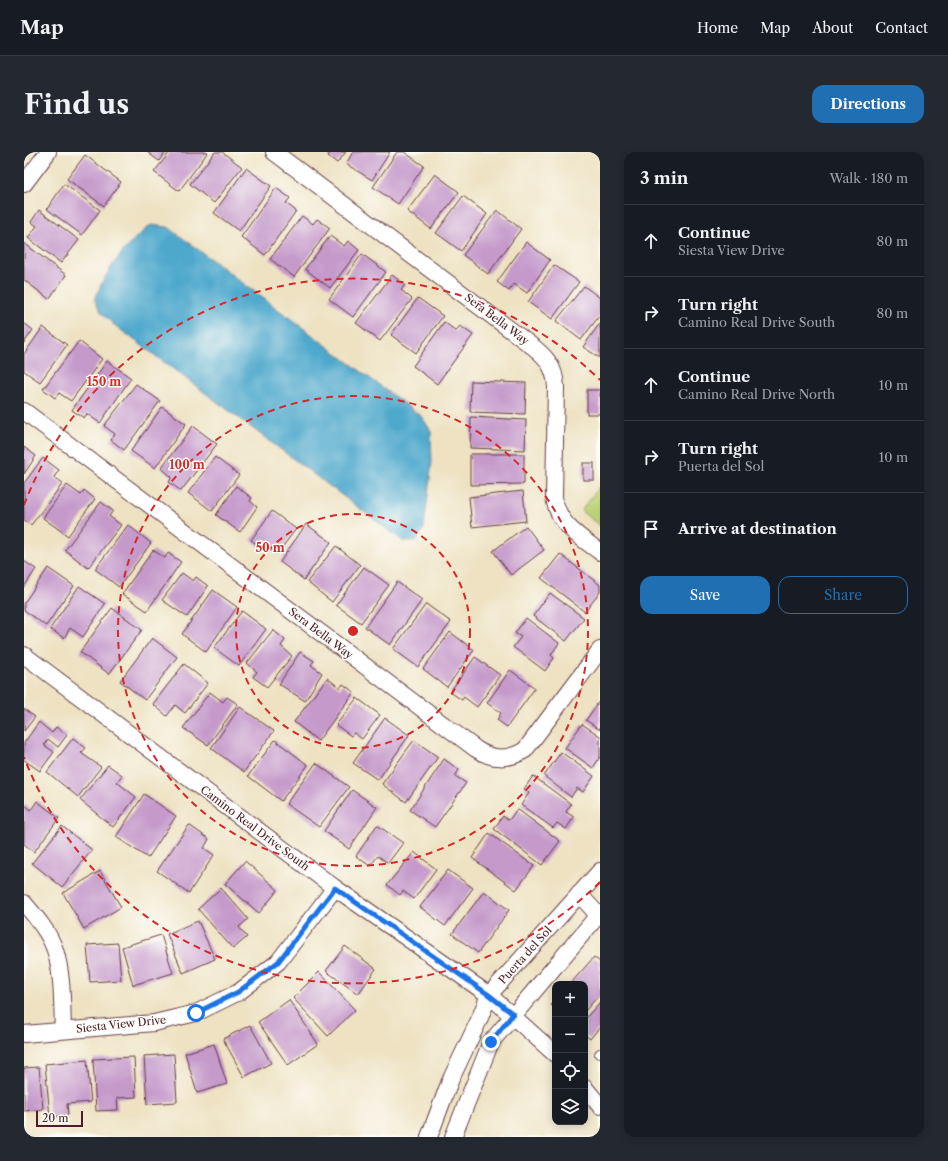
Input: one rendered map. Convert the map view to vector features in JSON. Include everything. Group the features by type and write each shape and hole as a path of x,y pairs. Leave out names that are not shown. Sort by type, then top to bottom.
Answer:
{"street":[{"path":"24,184 48,152"},
{"name":"Sera Bella Way","path":"274,152 532,346 549,362 554,370 556,387 555,506 566,526 600,552"},
{"name":"Sera Bella Way","path":"24,411 476,749 488,756 508,757 525,750 600,650"},
{"name":"Camino Real Drive South","path":"24,656 335,888 489,995 513,1014 554,1053"},
{"name":"Puerta del Sol","path":"429,1137 450,1081 479,1020 489,995 600,871"},
{"name":"Siesta View Drive","path":"24,1034 154,1023 196,1013 238,992 278,962 335,888"},
{"path":"453,1137 491,1042 513,1014 599,915 579,894"},
{"path":"24,903 41,923 54,949 60,974 63,1030"},
{"path":"586,1089 600,1106"}],"green space":[{"path":"600,486 600,526 581,511"}],"water":[{"path":"151,225 168,227 422,417 431,431 432,462 424,529 416,541 403,541 113,324 101,312 95,300 110,268 133,240"}],"building":[{"path":"147,152 166,152 159,161"},
{"path":"170,152 208,152 179,191 154,172"},
{"path":"215,152 222,152 242,167 214,203 190,184"},
{"path":"331,152 346,152 337,163 328,156"},
{"path":"353,152 390,152 372,180 346,164"},
{"path":"397,152 404,152 424,166 398,204 373,187"},
{"path":"85,155 121,182 104,206 67,179"},
{"path":"246,168 271,186 239,231 214,213"},
{"path":"435,174 459,192 431,229 407,211"},
{"path":"64,184 100,210 82,235 47,209"},
{"path":"276,188 290,198 286,203 296,211 265,255 241,237"},
{"path":"463,196 487,214 461,251 436,233"},
{"path":"39,210 79,240 61,263 28,238 37,226 31,222"},
{"path":"497,210 521,229 488,274 463,255"},
{"path":"302,216 313,224 317,219 330,228 294,277 270,259"},
{"path":"330,236 344,246 348,241 359,250 330,288 305,269"},
{"path":"526,242 550,260 527,293 514,284 509,291 497,282"},
{"path":"24,243 66,275 49,299 24,280"},
{"path":"362,254 386,272 353,317 329,299"},
{"path":"554,265 579,282 552,319 528,302"},
{"path":"392,275 405,285 401,290 412,299 380,341 356,323"},
{"path":"584,286 600,298 600,315 581,340 556,321"},
{"path":"418,298 443,316 416,353 391,335"},
{"path":"444,322 456,331 460,326 473,335 437,384 413,366"},
{"path":"24,323 33,330 24,343"},
{"path":"600,323 600,358 583,347"},
{"path":"43,327 67,345 40,382 24,371 24,354"},
{"path":"79,341 102,359 71,401 59,393 55,398 43,389"},
{"path":"107,361 131,378 100,423 87,414 84,418 72,410"},
{"path":"471,381 526,383 525,414 470,412"},
{"path":"136,384 160,401 124,450 111,440 115,434 104,426"},
{"path":"587,390 600,390 600,414 587,414"},
{"path":"162,407 186,424 155,468 131,451"},
{"path":"471,417 526,420 525,450 470,448"},
{"path":"193,426 217,444 181,491 169,482 172,477 161,468"},
{"path":"24,447 36,456 24,474"},
{"path":"470,454 524,454 524,484 470,485"},
{"path":"215,457 239,475 212,511 188,493"},
{"path":"43,458 59,470 54,477 63,483 31,525 24,521 24,483"},
{"path":"583,463 594,463 594,480 583,480"},
{"path":"67,485 81,495 84,490 95,499 68,536 43,518"},
{"path":"236,486 252,498 250,501 257,507 240,532 216,515"},
{"path":"523,491 526,521 472,527 469,497"},
{"path":"101,502 113,511 109,516 121,525 88,568 65,550"},
{"path":"272,511 296,529 277,554 265,545 262,548 251,540"},
{"path":"306,524 331,542 304,580 280,562"},
{"path":"128,525 151,543 119,587 95,569"},
{"path":"526,526 544,550 511,575 493,551"},
{"path":"336,546 360,565 332,602 307,582"},
{"path":"153,550 165,558 168,553 181,562 147,611 122,594"},
{"path":"560,554 600,585 600,592 585,612 541,578"},
{"path":"24,561 36,569 24,587"},
{"path":"364,567 389,585 361,623 336,605"},
{"path":"48,568 74,586 46,626 24,610 24,603"},
{"path":"182,573 193,581 196,577 208,586 187,617 162,600"},
{"path":"397,582 422,600 390,645 365,627"},
{"path":"79,586 105,604 83,637 70,628 64,638 50,629"},
{"path":"213,590 237,607 206,652 182,634"},
{"path":"550,593 584,618 566,641 533,616"},
{"path":"426,604 451,622 418,667 393,649"},
{"path":"112,608 142,630 109,674 80,652"},
{"path":"242,611 266,629 239,666 214,648"},
{"path":"526,618 559,643 551,655 554,658 545,671 513,647 521,637 515,633"},
{"path":"273,630 285,640 281,646 292,656 267,687 253,677 257,672 247,663"},
{"path":"450,632 474,650 447,687 423,669"},
{"path":"152,638 177,657 145,700 120,681"},
{"path":"300,652 314,661 311,665 322,673 305,701 279,684"},
{"path":"475,657 500,675 477,707 464,697 462,700 450,692"},
{"path":"184,664 208,683 185,713 175,705 167,716 153,704"},
{"path":"510,670 535,688 507,727 497,720 501,713 487,703"},
{"path":"327,678 340,688 343,684 354,692 318,741 294,722"},
{"path":"210,692 223,702 227,697 238,704 208,745 183,728"},
{"path":"357,698 380,715 362,739 354,733 351,736 336,725"},
{"path":"600,700 600,730 586,720"},
{"path":"240,707 274,731 244,772 211,748"},
{"path":"24,709 35,717 24,731"},
{"path":"385,718 409,735 378,780 353,763"},
{"path":"39,722 52,733 56,727 67,735 58,747 48,739 44,745 54,752 40,771 24,760 24,743"},
{"path":"582,724 600,736 600,757 593,768 565,748"},
{"path":"73,738 86,748 81,753 101,767 78,797 47,772"},
{"path":"275,740 308,765 281,801 248,776"},
{"path":"414,740 438,757 406,802 382,784"},
{"path":"561,752 594,776 583,792 577,788 571,797 544,776"},
{"path":"444,759 459,770 455,776 466,783 435,827 410,810"},
{"path":"316,763 349,787 319,827 286,804"},
{"path":"108,765 122,775 117,782 136,797 113,827 80,800"},
{"path":"533,776 571,804 566,812 574,817 566,829 557,823 553,828 521,805 529,793 524,789"},
{"path":"352,790 377,807 349,849 324,831"},
{"path":"144,794 176,816 148,858 116,837"},
{"path":"37,801 59,818 34,852 24,844 24,804 31,810"},
{"path":"517,809 560,841 542,865 494,829 503,816 509,820"},
{"path":"189,825 209,839 204,848 214,855 189,893 157,871"},
{"path":"377,825 403,843 388,863 378,856 370,866 356,856"},
{"path":"62,826 92,850 62,887 32,863"},
{"path":"489,833 534,866 516,890 472,858"},
{"path":"414,852 436,869 414,899 403,891 400,895 387,885"},
{"path":"245,861 278,890 259,913 225,884"},
{"path":"448,870 473,888 445,926 420,907"},
{"path":"100,871 121,907 84,929 63,893"},
{"path":"221,888 248,919 239,927 247,937 233,949 198,909"},
{"path":"484,891 509,910 478,953 452,934"},
{"path":"198,921 215,959 183,973 167,934"},
{"path":"161,935 173,973 133,985 122,947"},
{"path":"118,943 121,980 90,982 87,945"},
{"path":"345,946 376,969 358,994 326,971"},
{"path":"594,957 600,962 600,994 588,1008 588,981 573,981"},
{"path":"319,972 355,1010 328,1036 293,998"},
{"path":"289,1000 318,1044 288,1065 258,1022"},
{"path":"600,1002 600,1027 590,1039 588,1037 588,1016"},
{"path":"250,1025 271,1063 244,1077 223,1039"},
{"path":"214,1044 227,1084 197,1093 185,1053"},
{"path":"174,1054 177,1102 147,1104 144,1056"},
{"path":"134,1057 136,1097 117,1098 118,1110 96,1111 93,1059"},
{"path":"87,1060 91,1102 67,1104 68,1115 50,1117 45,1064"},
{"path":"39,1067 43,1109 24,1111 24,1068"}],"route":[{"path":"196,1013 238,992 278,962 335,888 489,995 513,1014 491,1042"}]}
